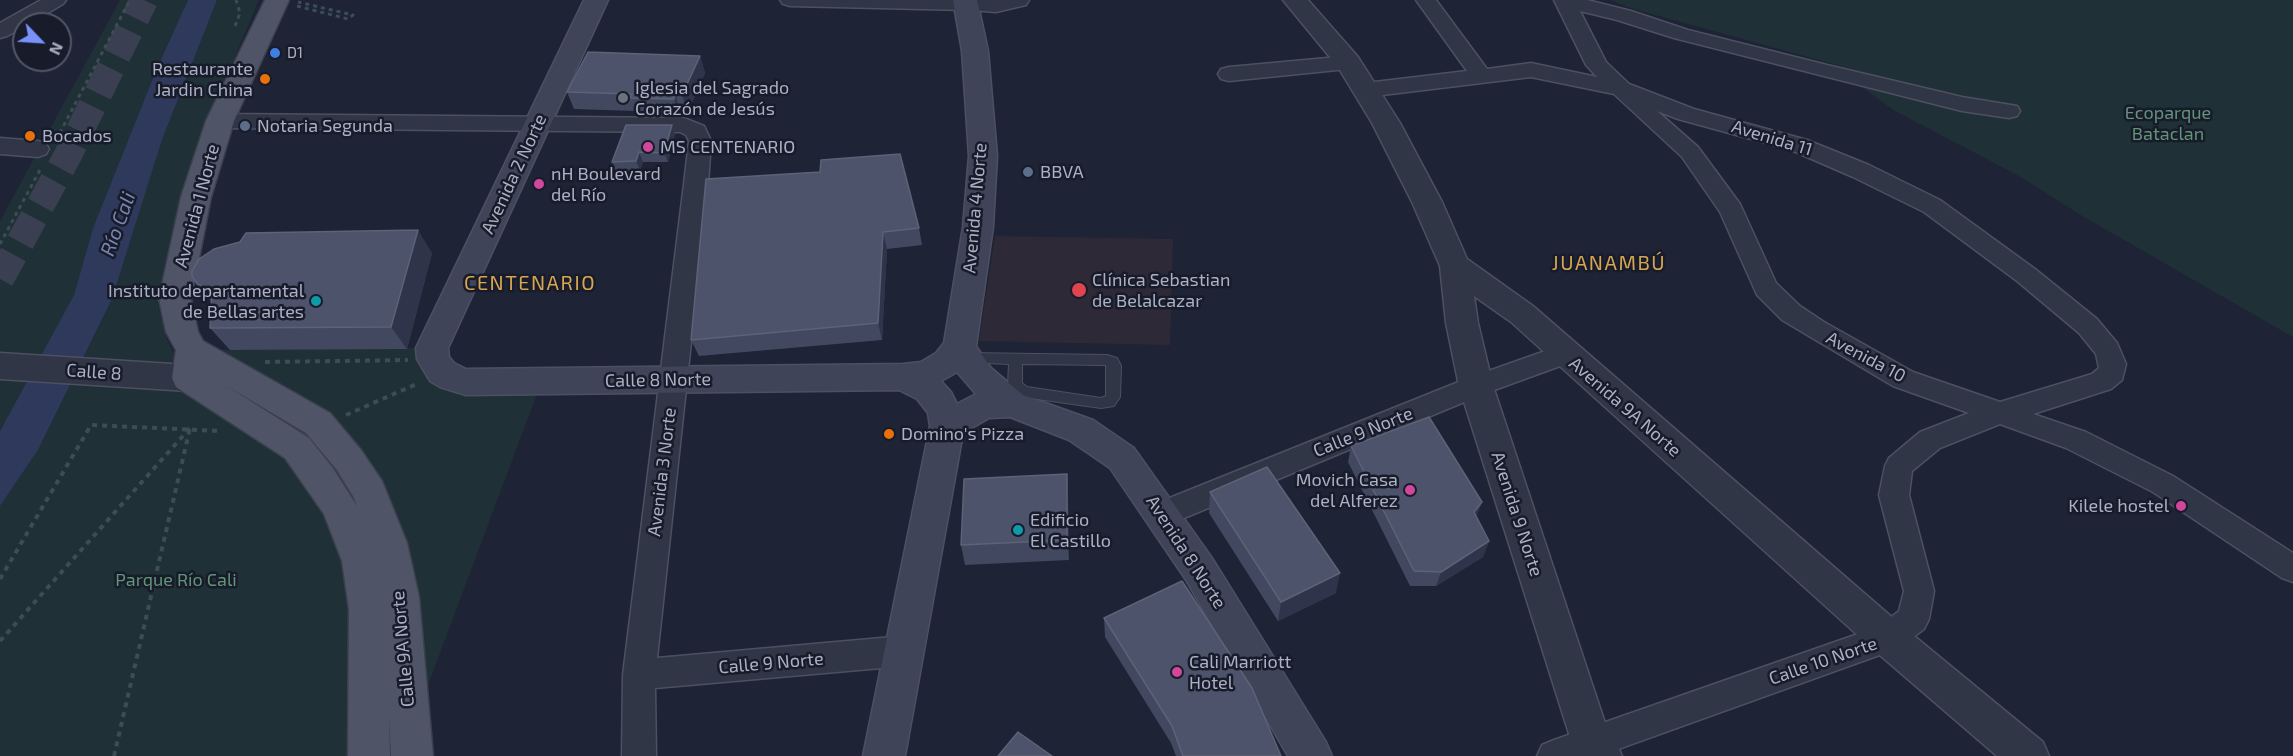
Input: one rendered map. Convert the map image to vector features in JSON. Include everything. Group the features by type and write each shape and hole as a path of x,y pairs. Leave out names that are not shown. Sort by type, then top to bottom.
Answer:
{"main road":[{"name":"Avenida 1 Norte","path":"190,364 175,298 196,197 220,121 276,0"},
{"name":"Avenida 2 Norte","path":"436,360 538,124 596,0"},
{"name":"Avenida 4 Norte","path":"963,352 978,227 983,156 975,51 966,2"},
{"name":"Calle 8 Norte","path":"436,360 466,382 674,381 903,377 927,374 938,369 955,354 963,352"},
{"name":"Avenida 8 Norte","path":"963,352 979,377 1011,404"},
{"path":"190,364 324,429 350,459 369,491 389,543 369,678"},
{"path":"190,364 297,448 320,477 339,508 360,561 368,609 369,756"},
{"name":"Calle 8 Norte","path":"903,377 930,390 942,407 947,426"},
{"name":"Avenida 8 Norte","path":"947,426 983,405 1011,404 1055,408 1081,430 1122,458 1200,569 1311,756"},
{"path":"884,756 947,426"},
{"name":"Calle 9A Norte","path":"389,543 400,597 412,756"}],"street":[{"path":"0,32 56,0"},
{"path":"790,0 996,4 1017,0"},
{"path":"1295,0 1348,63 1366,90 1418,183 1455,266"},
{"path":"1426,0 1481,75"},
{"path":"1565,1 1827,72 1962,104 2008,111"},
{"name":"Avenida 10","path":"1565,1 1597,65 1690,152 1731,210 1766,288 1791,314 1904,379 2076,440 2163,484 2293,570"},
{"path":"1229,74 1348,63"},
{"name":"Avenida 11","path":"1366,90 1531,70 1621,89 1686,114 1799,145 1862,171 1932,206 2026,275 2088,326 2108,350 2114,364"},
{"path":"220,121 538,124"},
{"name":"Avenida 3 Norte","path":"538,124 684,125 696,131 700,141 639,675 639,756"},
{"path":"0,146 45,153"},
{"name":"Avenida 9A Norte","path":"1455,266 1522,314 1888,638 2028,756"},
{"name":"Avenida 9 Norte","path":"1455,266 1462,323 1476,386 1596,749"},
{"name":"Calle 9 Norte","path":"1162,514 1476,386 1565,354"},
{"name":"Calle 8","path":"0,366 126,374 190,364"},
{"name":"Calle 10 Norte","path":"1554,756 1596,749 1888,638 1913,619 1918,591 1894,495 1899,466 1930,440 1999,413 2101,382 2112,373 2114,364"},
{"name":"Calle 9 Norte","path":"639,675 904,651"}],"lane":[{"path":"963,352 1016,359 1107,360 1112,362 1113,397 1109,402 1055,408 1017,389 1015,385 1016,359"}],"path":[{"path":"0,244 45,153 130,0"},
{"path":"235,26 240,13 236,0"},
{"path":"289,0 353,15 348,19 311,9"},
{"path":"255,363 436,360"},
{"path":"339,418 436,360"},
{"path":"0,579 91,425 222,431"},
{"path":"0,641 190,428"},
{"path":"114,756 190,428"}],"shaded area":[{"name":"Clínica Sebastian de Belalcazar","path":"995,236 1173,239 1170,345 979,341"}],"green space":[{"path":"120,0 188,0 157,68 93,228 74,295 0,431 0,221"},
{"path":"217,0 259,0 208,121 158,305 167,339 175,357 170,365 82,361 112,299 162,140"},
{"name":"Ecoparque Bataclan","path":"1610,0 2293,0 2293,337 2084,217 2019,176 1895,111 1863,88 1862,72 1634,9"},
{"path":"432,348 433,359 537,394 409,736 349,459 192,350"},
{"name":"Parque Río Cali","path":"76,372 188,378 290,443 340,508 369,756 0,756 0,506 38,450"}],"water":[{"name":"Río Cali","path":"188,0 217,0 162,140 112,299 38,450 0,506 0,431 74,295 93,228 157,68"}],"building":[{"path":"588,52 700,56 682,95 675,95 674,99 630,98 632,94 567,92"},
{"path":"626,125 672,125 664,153 639,152 636,161 612,162"},
{"path":"900,154 919,228 883,232 878,323 691,340 706,179 820,172 821,160"},
{"name":"Instituto departamental de Bellas artes","path":"418,230 391,327 210,328 212,289 198,285 192,276 192,271 199,259 214,249 240,242 246,233"},
{"name":"Movich Casa del Alferez","path":"1429,417 1482,502 1474,512 1489,541 1441,572 1414,571 1351,446"},
{"path":"1267,467 1340,573 1281,602 1210,492"},
{"name":"Edificio El Castillo","path":"1067,474 1067,540 961,545 964,479"},
{"name":"Cali Marriott Hotel","path":"1182,581 1252,688 1281,756 1183,756 1172,726 1104,618"},
{"path":"1018,732 1052,756 998,756"}],"tunnel":[{"path":"0,279 68,155 144,0"}],"place":[{"name":"D1","path":"275,53"},
{"name":"Restaurante Jardin China","path":"265,79"},
{"name":"Iglesia del Sagrado Corazón de Jesús","path":"623,98"},
{"name":"Notaria Segunda","path":"245,126"},
{"name":"Bocados","path":"30,136"},
{"name":"MS CENTENARIO","path":"648,147"},
{"name":"BBVA","path":"1028,172"},
{"name":"nH Boulevard del Río","path":"539,184"},
{"name":"Clínica Sebastian de Belalcazar","path":"1079,290"},
{"name":"Instituto departamental de Bellas artes","path":"316,301"},
{"name":"Domino's Pizza","path":"889,434"},
{"name":"Movich Casa del Alferez","path":"1410,490"},
{"name":"Kilele hostel","path":"2181,506"},
{"name":"Edificio El Castillo","path":"1018,530"},
{"name":"Cali Marriott Hotel","path":"1177,672"}],"district":[{"name":"JUANAMBÚ","path":"1609,263"},
{"name":"CENTENARIO","path":"530,283"}]}
